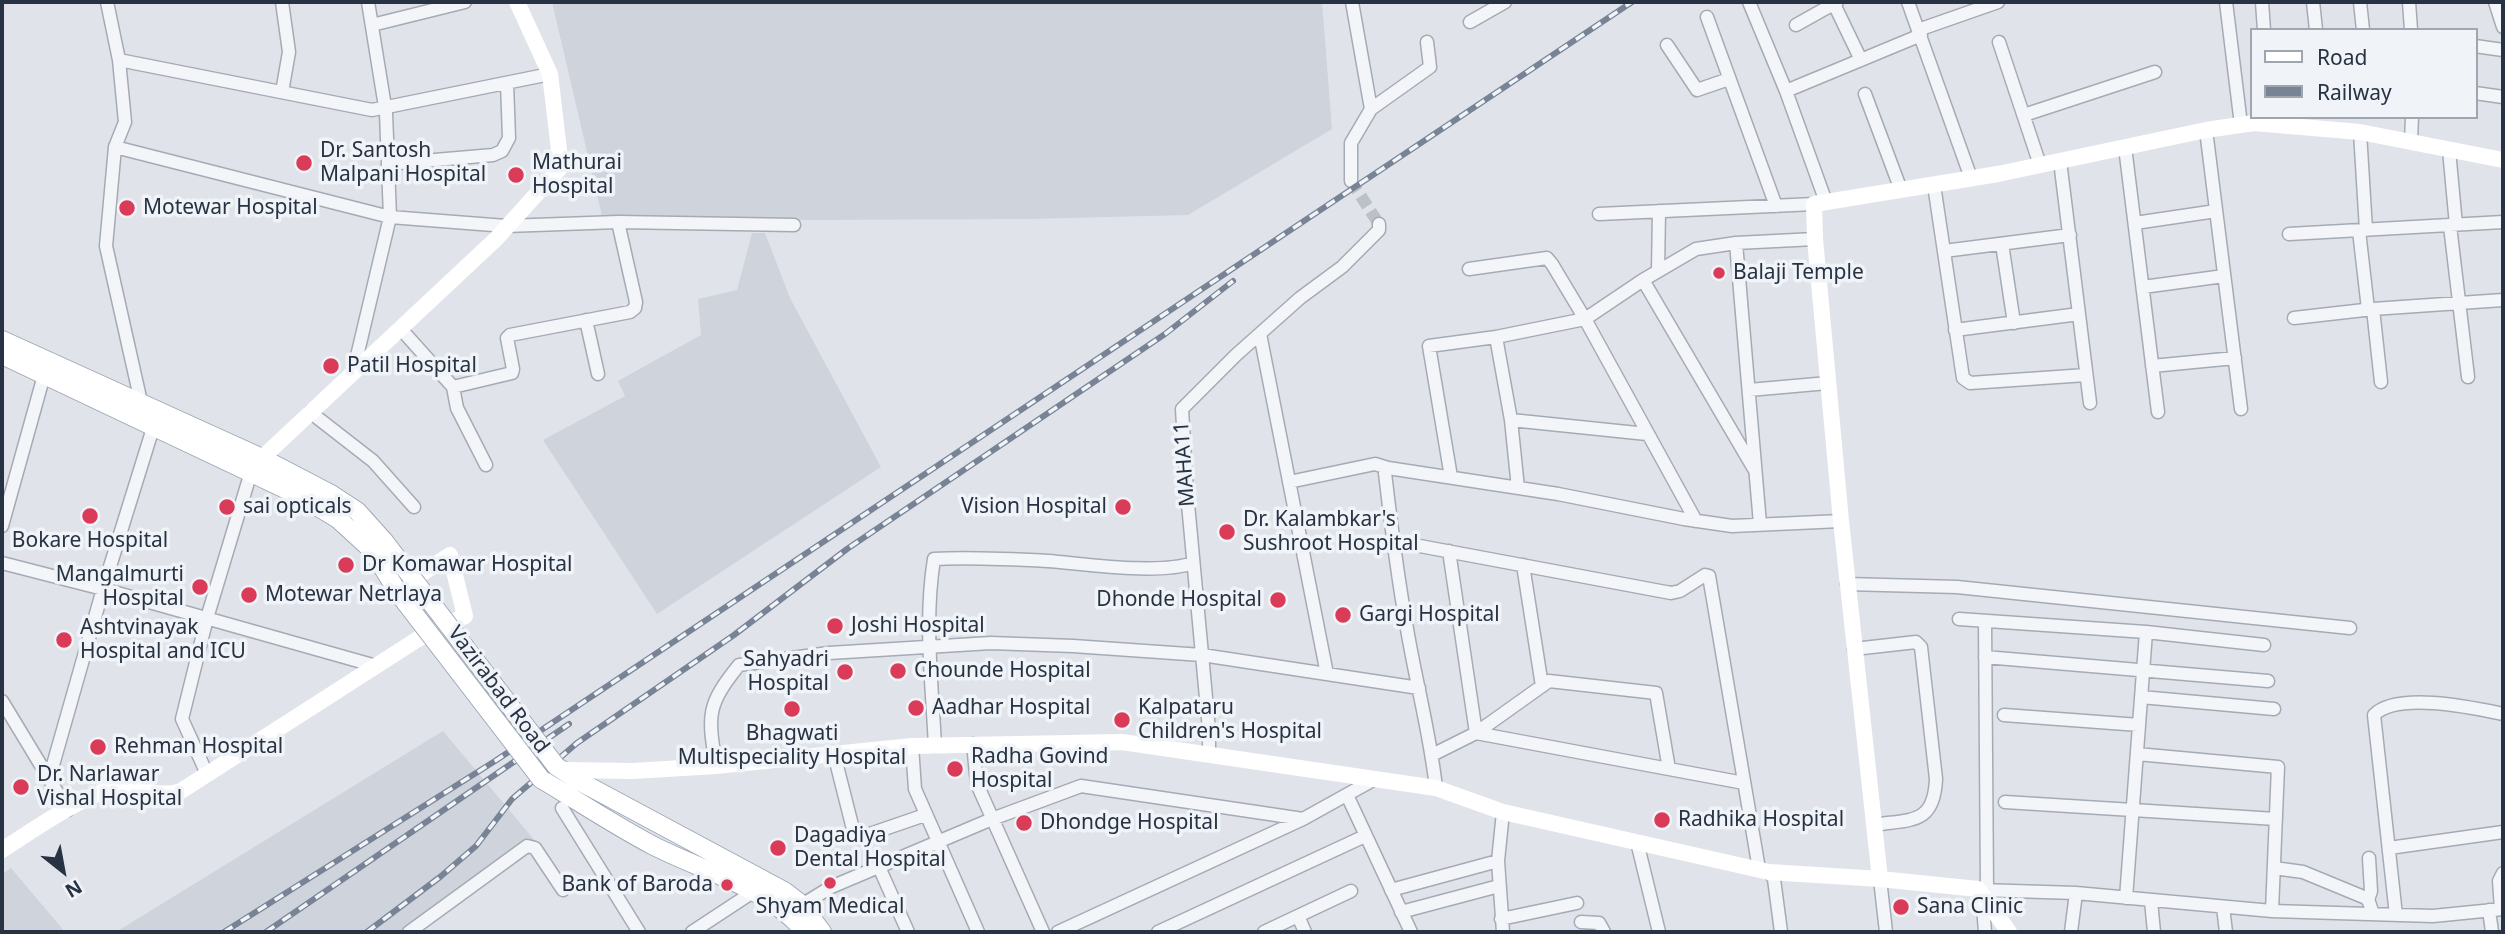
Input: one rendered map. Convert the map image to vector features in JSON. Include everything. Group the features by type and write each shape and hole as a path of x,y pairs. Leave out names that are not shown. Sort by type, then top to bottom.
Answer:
{"main road":[{"name":"Vazirabad Road","path":"2,340 153,428 202,440"},
{"name":"Vazirabad Road","path":"2,355 141,402 202,440 331,494 357,511 378,545 559,768 767,881 795,910 822,932"},
{"name":"Vazirabad Road","path":"378,545 399,594 541,779 652,845 752,893 795,910 805,932"}],"street":[{"path":"107,2 119,60 125,122 115,146 106,246 141,402"},
{"path":"282,2 289,52 282,92"},
{"path":"353,373 390,217 386,107 368,2"},
{"path":"372,26 465,2"},
{"path":"207,774 182,719 207,618 257,465 496,239 561,167 550,74 517,2"},
{"path":"1352,2 1371,109"},
{"path":"1470,22 1505,2"},
{"path":"1749,2 1786,91 1820,203 1815,239 1840,521 1886,932"},
{"path":"1908,2 1971,178"},
{"path":"1786,91 1998,2"},
{"path":"2227,2 2241,125"},
{"path":"2262,2 2264,28"},
{"path":"2313,2 2316,28"},
{"path":"2360,2 2363,28"},
{"path":"2409,2 2411,28"},
{"path":"2495,2 2503,27"},
{"path":"1796,25 1836,3 1861,60"},
{"path":"1707,17 1776,206"},
{"path":"1351,181 1351,143 1371,109 1430,66 1427,42"},
{"path":"2000,42 2040,165"},
{"path":"1667,45 1697,90 1729,79"},
{"path":"2477,46 2503,50"},
{"path":"119,60 372,110 550,74"},
{"path":"2024,115 2155,72"},
{"path":"388,164 493,155 502,151 509,138 507,83"},
{"path":"2477,93 2503,97"},
{"path":"1865,94 1901,190"},
{"path":"2410,141 2412,119"},
{"path":"1599,214 1820,203 1934,185 2206,130 2271,120 2360,132 2503,160"},
{"path":"2206,130 2241,409"},
{"path":"2360,132 2363,231 2381,382"},
{"path":"115,146 390,217 506,226 618,222 794,225"},
{"path":"2125,147 2158,412"},
{"path":"2449,150 2458,304 2468,377"},
{"path":"2060,161 2090,403"},
{"path":"1934,185 1963,378 1967,383 2085,376"},
{"path":"1658,271 1659,211"},
{"path":"2134,223 2216,211"},
{"path":"453,387 512,373 508,338 510,335 629,312 636,305 618,222"},
{"path":"2289,234 2503,222"},
{"name":"MAHA11","path":"1209,755 1182,409 1260,334 1357,253 1379,230 1379,224"},
{"path":"1944,251 2070,235"},
{"path":"1451,477 1429,346 1496,337 1585,319 1696,249 1736,243 1815,239"},
{"path":"1736,243 1760,524"},
{"path":"2002,244 2014,323"},
{"path":"1469,269 1547,258 1585,319 1696,521"},
{"path":"2143,287 2224,276"},
{"path":"1643,280 1756,473"},
{"path":"2294,318 2371,309 2503,300"},
{"path":"1955,330 2080,314"},
{"path":"586,320 598,374"},
{"path":"400,328 453,387 457,408 486,465"},
{"path":"1260,334 1327,674"},
{"path":"1496,337 1511,420 1518,488"},
{"path":"2152,366 2235,358"},
{"path":"2,526 46,368"},
{"path":"1749,390 1828,383"},
{"path":"310,412 373,461 414,507"},
{"path":"1511,420 1647,434"},
{"path":"49,779 103,589 153,428"},
{"path":"1289,482 1377,464 1732,526 1840,521"},
{"path":"1388,468 1385,473 1393,541 1436,788"},
{"path":"1393,541 1671,593 1705,575 1709,576 1744,783 1764,870 1774,879 1780,932"},
{"path":"1448,551 1476,733"},
{"path":"2,850 68,810 112,789 174,794 418,639 466,616 450,555 389,595 373,592"},
{"path":"935,746 929,592 934,559 1000,559 1156,568 1184,567 1194,563"},
{"path":"2,563 376,666"},
{"path":"1523,565 1542,686"},
{"path":"1847,584 1957,587 2350,628"},
{"path":"2126,898 2143,670 2138,606"},
{"path":"1959,619 2141,632 2264,645"},
{"path":"1985,621 1985,932"},
{"path":"1854,649 1916,642 1919,644 1930,726 1936,779 1932,806 1919,817 1874,825"},
{"path":"716,766 710,728 711,706 739,665 829,653 991,643 1073,646 1202,655 1419,688"},
{"path":"1985,657 2268,681"},
{"path":"1432,755 1476,733 1549,681 1656,693 1669,769"},
{"path":"2141,697 2274,709"},
{"path":"2,701 68,810"},
{"path":"2396,915 2374,715 2391,706 2424,702 2458,705 2503,714"},
{"path":"2004,715 2139,725"},
{"path":"1476,733 1744,783"},
{"path":"559,768 633,771 716,766 912,746 1122,742 1436,788 1503,812 1764,870 1880,879 1983,891 2076,893 2272,911 2433,916 2498,909"},
{"path":"973,744 977,784 1043,932"},
{"path":"912,746 915,789 978,932"},
{"path":"834,754 854,833 858,838 925,815"},
{"path":"2137,754 2277,766 2272,911"},
{"path":"1058,932 1303,819 1375,779"},
{"path":"795,910 831,887 992,819 1081,786 1303,819"},
{"path":"1347,795 1411,932"},
{"path":"2005,802 2276,819"},
{"path":"562,808 639,932"},
{"path":"1503,812 1497,861 1502,926 1577,903"},
{"path":"2389,848 2503,832"},
{"path":"1158,932 1365,836"},
{"path":"1637,842 1659,932"},
{"path":"410,932 527,846 535,848 563,890"},
{"path":"2369,858 2371,891 2368,900 2373,914"},
{"path":"1391,890 1497,861"},
{"path":"879,867 908,932"},
{"path":"2274,868 2303,872 2368,900"},
{"path":"2492,932 2498,909 2499,881 2503,873"},
{"path":"692,932 710,927 767,881"},
{"path":"1401,912 1499,886"},
{"path":"1264,932 1351,891"},
{"path":"1983,891 2008,932"},
{"path":"2071,932 2076,893"},
{"path":"2151,901 2154,932"},
{"path":"2223,907 2226,932"},
{"path":"1298,916 1305,932"},
{"path":"1581,922 1599,923 1604,932"}],"shaded area":[{"path":"552,2 1322,2 1332,129 1188,215 795,220 761,225 602,216"},
{"path":"752,233 765,233 790,298 881,467 657,614 543,440 625,396 618,381 701,335 698,299 737,290"},
{"path":"443,731 536,842 404,932 116,932"},
{"path":"11,868 65,932 2,932 2,874"}],"tunnel":[{"path":"1351,181 1379,224"}],"railway":[{"path":"224,932 495,761 1632,2"},
{"path":"367,932 476,846 512,799 577,743 734,635 847,549 1165,334 1233,281"},
{"path":"266,932 569,724"}],"place":[{"name":"Dr. Santosh Malpani Hospital","path":"304,163"},
{"name":"Mathurai Hospital","path":"516,175"},
{"name":"Motewar Hospital","path":"127,208"},
{"name":"Balaji Temple","path":"1719,273"},
{"name":"Patil Hospital","path":"331,366"},
{"name":"sai opticals","path":"227,507"},
{"name":"Vision Hospital","path":"1123,507"},
{"name":"Bokare Hospital","path":"90,516"},
{"name":"Dr. Kalambkar's Sushroot Hospital","path":"1227,532"},
{"name":"Dr Komawar Hospital","path":"346,565"},
{"name":"Mangalmurti Hospital","path":"200,587"},
{"name":"Motewar Netrlaya","path":"249,595"},
{"name":"Dhonde Hospital","path":"1278,600"},
{"name":"Gargi Hospital","path":"1343,615"},
{"name":"Joshi Hospital","path":"835,626"},
{"name":"Ashtvinayak Hospital and ICU","path":"64,640"},
{"name":"Chounde Hospital","path":"898,671"},
{"name":"Sahyadri Hospital","path":"845,672"},
{"name":"Aadhar Hospital","path":"916,708"},
{"name":"Bhagwati Multispeciality Hospital","path":"792,709"},
{"name":"Kalpataru Children's Hospital","path":"1122,720"},
{"name":"Rehman Hospital","path":"98,747"},
{"name":"Radha Govind Hospital","path":"955,769"},
{"name":"Dr. Narlawar Vishal Hospital","path":"21,787"},
{"name":"Radhika Hospital","path":"1662,820"},
{"name":"Dhondge Hospital","path":"1024,823"},
{"name":"Dagadiya Dental Hospital","path":"778,848"},
{"name":"Shyam Medical","path":"830,883"},
{"name":"Bank of Baroda","path":"727,885"},
{"name":"Sana Clinic","path":"1901,907"}]}
